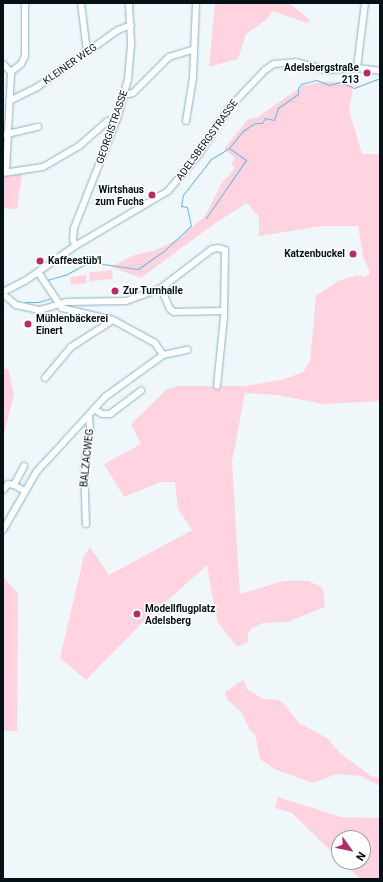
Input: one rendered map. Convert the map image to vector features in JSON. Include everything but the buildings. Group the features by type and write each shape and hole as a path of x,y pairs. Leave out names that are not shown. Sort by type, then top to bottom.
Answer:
{"street":[{"path":"25,3 25,56 21,64 11,72 5,135 5,172 42,167 79,146 108,121 117,119"},
{"path":"82,3 87,52"},
{"name":"GEORGISTRASSE","path":"75,246 73,239 74,228 117,119 124,95 130,62 131,25 129,3"},
{"path":"186,121 193,78 192,50 196,3"},
{"path":"357,68 365,3"},
{"name":"KLEINER WEG","path":"9,101 36,88 118,30 131,25"},
{"path":"124,95 133,93 169,57 192,50"},
{"name":"ADELSBERGSTRASSE","path":"3,293 38,272 75,246 168,191 199,154 229,108 265,70 285,62 305,63 328,70 357,68 380,71"},
{"path":"3,64 11,72"},
{"path":"5,135 38,127"},
{"path":"3,293 13,303 24,308 40,310 57,304 77,301 126,301 161,288 201,256 212,249 221,248 227,256 217,386"},
{"path":"38,272 57,304 64,309 113,320 155,343 163,355"},
{"path":"161,288 170,309 174,312 223,311"},
{"path":"45,378 61,357 78,341 113,320"},
{"name":"BALZACWEG","path":"3,530 38,471 113,390 163,355 186,350"},
{"path":"92,412 105,415 110,414 141,391"},
{"name":"BALZACWEG","path":"86,524 84,467 92,412"},
{"path":"14,485 24,466"},
{"path":"3,490 8,484 14,485 25,491"}],"shaded area":[{"path":"215,3 289,3 310,20 307,23 272,11 267,19 246,34 238,59 209,67"},
{"path":"322,82 354,82 349,110 362,154 380,154 380,401 324,404 276,395 245,393 232,462 240,594 284,581 309,581 323,588 325,607 288,622 263,623 252,628 248,634 248,642 237,647 217,621 207,565 139,626 86,680 60,658 84,556 90,547 109,575 192,530 178,509 175,482 161,482 124,497 104,464 141,444 131,424 166,390 177,386 245,386 281,380 303,372 310,361 316,296 338,281 357,275 365,277 370,273 363,256 358,226 323,226 259,236 259,217 247,203 214,224 141,278 111,267 134,255 156,250 180,238 205,216 221,184 235,168 231,164 235,158 224,149 248,119 258,117 302,86"},
{"path":"22,174 17,209 3,208 3,176"},
{"path":"112,270 113,279 90,281 89,272"},
{"path":"86,275 87,283 71,285 70,277"},
{"path":"3,368 8,369 14,394 3,437"},
{"path":"3,577 18,593 17,731 3,731"},
{"path":"243,680 248,690 263,699 278,700 285,705 299,723 327,738 340,753 371,776 380,778 380,786 361,776 337,774 313,783 274,769 260,759 255,734 251,732 242,713 227,699 225,692"},
{"path":"278,797 341,817 380,818 380,879 360,879 351,870 371,870 371,830 331,830 331,851 292,813 275,808"}],"waterway":[{"path":"47,280 65,275 89,262 138,269 165,250 191,226 187,207 181,206 183,195 211,159 229,148 243,131 255,123 262,123 265,118 274,120 278,108 298,94 298,88 301,84 316,80 329,85 340,82 354,88 380,78"},
{"path":"206,218 246,160 229,148"},
{"path":"25,302 38,302 52,298"}],"place":[{"name":"Adelsbergstraße 213","path":"367,73"},
{"name":"Wirtshaus zum Fuchs","path":"152,195"},
{"name":"Katzenbuckel","path":"353,254"},
{"name":"Kaffeestüb'l","path":"40,261"},
{"name":"Zur Turnhalle","path":"115,291"},
{"name":"Mühlenbäckerei Einert","path":"28,324"},
{"name":"Modellflugplatz Adelsberg","path":"137,614"}]}
